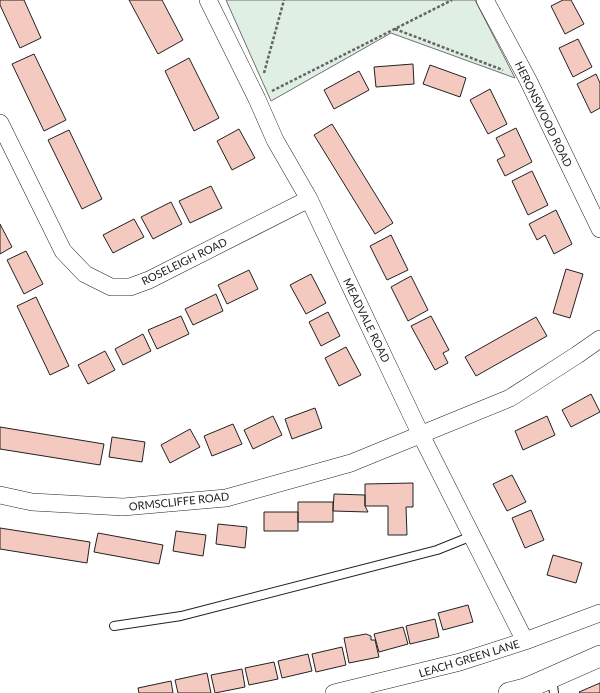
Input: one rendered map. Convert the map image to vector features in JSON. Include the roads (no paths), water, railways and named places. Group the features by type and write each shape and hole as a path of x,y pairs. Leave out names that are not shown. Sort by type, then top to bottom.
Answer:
{"street":[{"name":"MEADVALE ROAD","path":"208,0 257,99 275,140 309,199 420,433 525,641"},
{"name":"HERONSWOOD ROAD","path":"485,0 528,80 600,229"},
{"name":"ROSELEIGH ROAD","path":"0,123 63,251 85,274 111,287 130,287 149,280 309,199"},
{"path":"420,433 510,398 600,339"},
{"name":"ORMSCLIFFE ROAD","path":"0,495 32,502 123,507 226,498 352,463 420,433"},
{"name":"LEACH GREEN LANE","path":"334,693 460,662 525,641 600,613"},
{"path":"509,693 553,685 600,656"}],"lane":[{"path":"114,626 181,616 436,550 472,536"}]}
